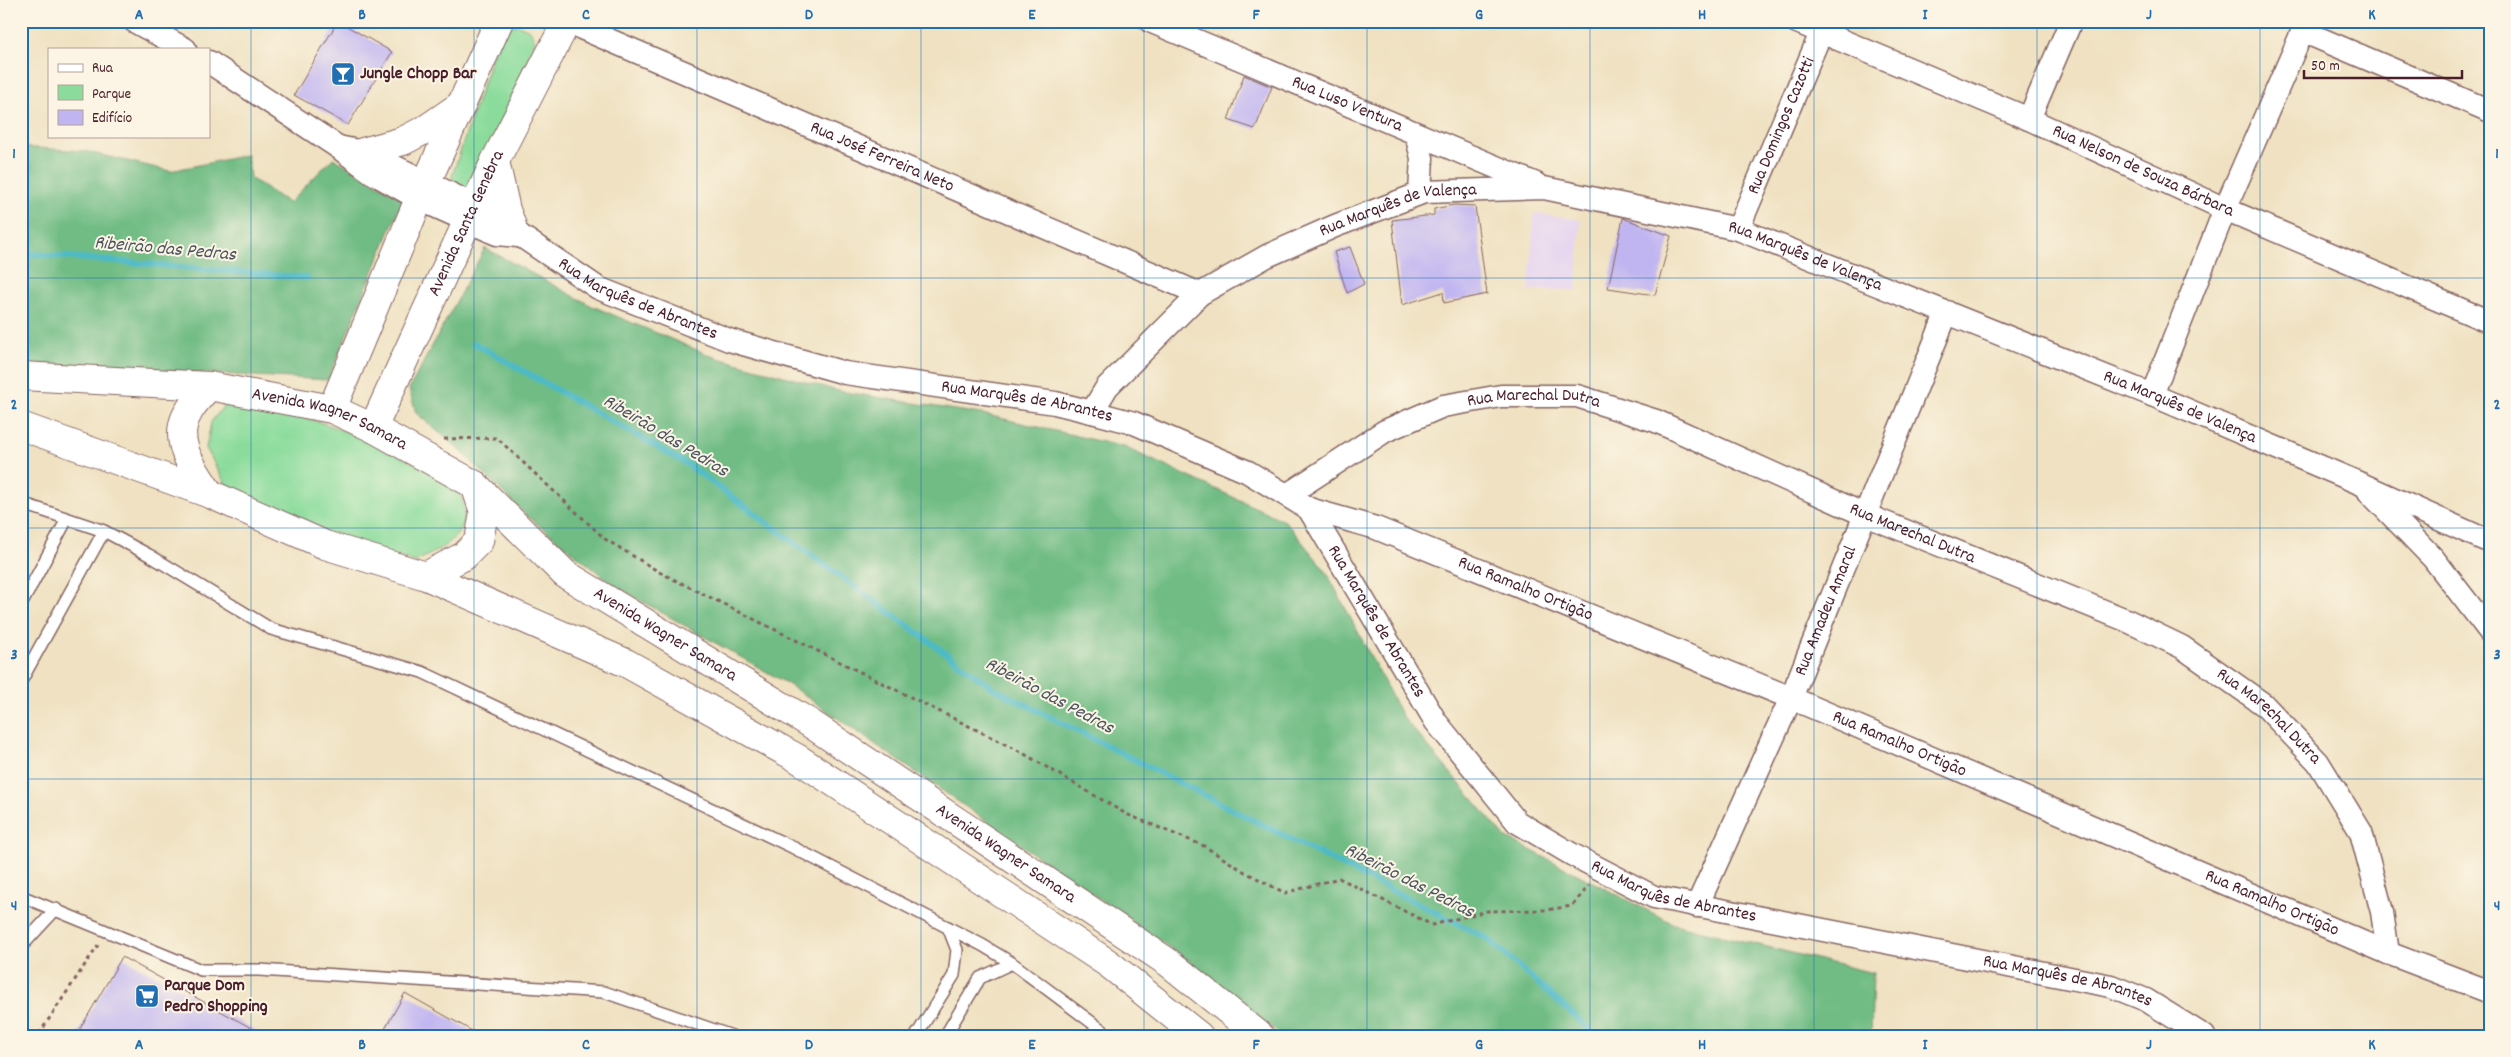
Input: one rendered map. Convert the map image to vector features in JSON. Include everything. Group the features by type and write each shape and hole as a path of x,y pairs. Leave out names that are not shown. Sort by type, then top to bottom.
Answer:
{"main road":[{"path":"332,409 423,191 500,21"},
{"name":"Avenida Santa Genebra","path":"373,428 495,161 566,21"},
{"path":"350,150 403,141 426,129 461,105"},
{"path":"495,161 517,231"},
{"name":"Avenida Wagner Samara","path":"21,376 209,386 332,409 373,428 474,485 565,574 816,727 1169,963 1260,1036"},
{"path":"209,386 188,412 182,436 188,461 210,494"},
{"name":"Avenida Wagner Samara","path":"21,426 210,494 325,546 426,576 626,663 797,758 1109,964 1198,1036"},
{"path":"426,576 464,556 479,541 484,512 474,485"}],"street":[{"path":"134,21 183,48"},
{"name":"Rua José Ferreira Neto","path":"566,21 1200,294"},
{"name":"Rua Luso Ventura","path":"1150,21 1544,188"},
{"name":"Rua Nelson de Souza Bárbara","path":"1795,21 1824,27 2225,209 2490,322"},
{"path":"2029,119 2071,21"},
{"path":"2152,394 2225,209 2304,26 2490,111"},
{"name":"Rua Domingos Cazotti","path":"1738,229 1824,27"},
{"name":"Rua Marquês de Abrantes","path":"210,63 350,150 423,191 517,231 598,288 730,340 845,373 1055,403 1134,423 1248,472 1309,509 1442,730 1517,822 1603,871 1654,897 2111,986 2146,1000 2204,1036"},
{"path":"1416,134 1422,158 1420,193"},
{"name":"Rua Marquês de Valença","path":"1092,412 1107,386 1200,294 1267,256 1335,226 1420,193 1544,188 1738,229 2152,394 2359,483 2433,558 2490,632"},
{"name":"Rua Amadeu Amaral","path":"1697,906 1791,698 1947,312"},
{"name":"Rua Marechal Dutra","path":"1286,495 1385,431 1442,406 1501,396 1577,396 1656,421 1864,514 2126,620 2182,647 2263,704 2318,762 2361,832 2382,912 2388,953"},
{"path":"2359,483 2490,542"},
{"name":"Rua Ramalho Ortigão","path":"1309,509 1376,528 1791,698 2388,953 2489,991"}],"lane":[{"path":"21,504 104,531 149,555 271,629 422,672 741,822 948,927 1012,963 1110,1036"},
{"path":"21,605 67,519"},
{"path":"21,681 104,531"},
{"path":"21,896 201,970 259,970 604,992 732,1036"},
{"path":"21,947 56,909"},
{"path":"916,1036 954,975 957,950 948,927"},
{"path":"945,1036 980,978 1012,963"}],"path":[{"path":"420,454 432,439 497,438 605,539 661,573 1021,752 1126,814 1204,846 1245,872 1285,893 1339,878 1432,925 1487,911 1546,910 1572,906 1603,871"},
{"path":"39,1034 107,932"}],"shaded area":[{"path":"1534,213 1580,220 1577,290 1529,290"}],"green space":[{"path":"518,25 530,30 535,41 480,179 471,192 454,186 452,176 502,27"},
{"path":"21,147 84,151 170,171 247,155 250,178 289,203 333,158 403,199 328,380 21,363"},
{"path":"485,248 592,306 714,357 839,391 987,415 1124,447 1285,521 1326,571 1402,716 1505,837 1674,924 1873,973 1871,1036 1282,1036 1186,959 788,684 615,586 525,514 462,452 416,413 409,389"},
{"path":"231,397 326,424 372,442 456,484 464,507 462,527 450,542 415,562 328,536 230,492 206,448 211,422"}],"building":[{"name":"Jungle Chopp Bar","path":"338,21 392,52 348,125 294,95"},
{"path":"1244,75 1272,87 1255,129 1228,120"},
{"path":"1454,205 1475,206 1487,294 1444,303 1443,292 1402,305 1392,220 1434,215 1434,209"},
{"path":"1623,218 1671,236 1655,295 1608,288"},
{"path":"1350,247 1364,284 1347,293 1334,252"},
{"name":"Parque Dom Pedro Shopping","path":"122,957 266,1036 76,1036"},
{"path":"405,993 481,1036 381,1036"}],"waterway":[{"name":"Ribeirão das Pedras","path":"21,253 307,278"},
{"name":"Ribeirão das Pedras","path":"474,343 687,464 993,688 1488,939 1597,1036"}],"place":[{"name":"Jungle Chopp Bar","path":"343,74"},
{"name":"Parque Dom Pedro Shopping","path":"147,996"}]}
